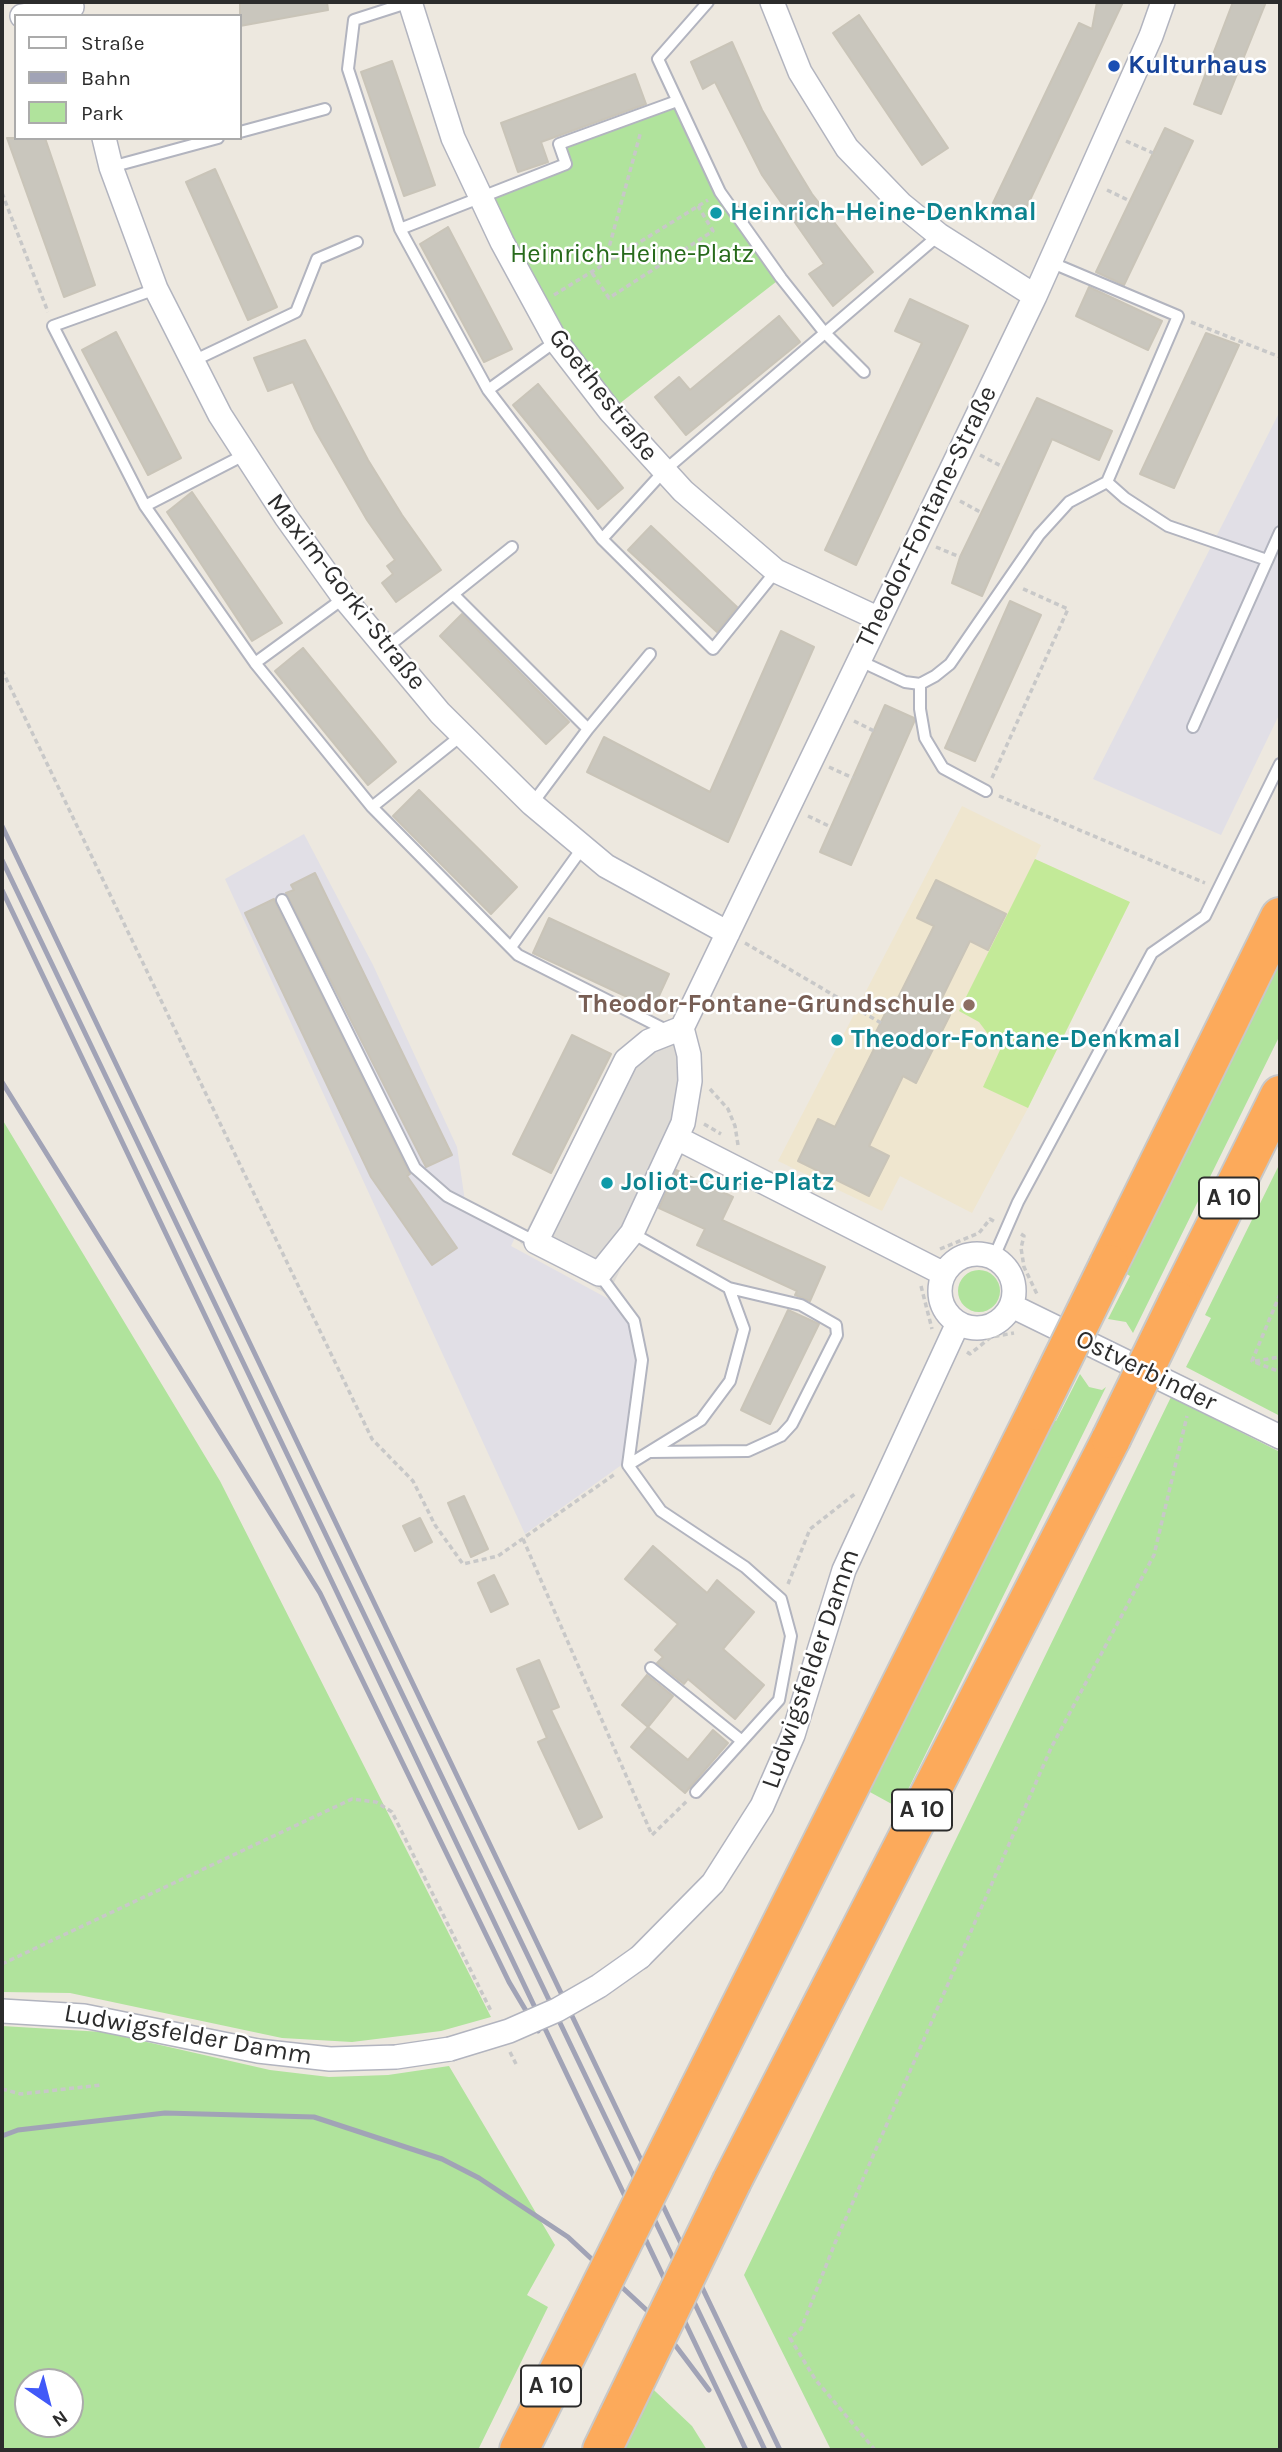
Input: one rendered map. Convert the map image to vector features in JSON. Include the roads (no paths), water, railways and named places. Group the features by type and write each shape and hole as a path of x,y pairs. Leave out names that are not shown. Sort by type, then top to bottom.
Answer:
{"highway":[{"name":"A 10","path":"519,2450 1280,917"},
{"name":"A 10","path":"610,2434 732,2181 1111,1439 1280,1095"}],"street":[{"name":"Goethestraße","path":"410,2 453,138 556,341 610,411 664,471 776,571 877,618"},
{"path":"772,2 800,72 847,148 901,204 939,235 1035,296"},
{"name":"Theodor-Fontane-Straße","path":"676,1030 728,933 877,618 1035,296 1163,2"},
{"path":"35,14 73,8"},
{"name":"Maxim-Gorki-Straße","path":"104,140 111,167 156,289 193,361 244,455 344,598 462,735 532,804 606,866 728,933"},
{"path":"676,1030 689,1055 687,1110 677,1138 632,1233 599,1274 536,1242 626,1059 649,1041 676,1030"},
{"path":"677,1138 935,1257 955,1260 966,1255 983,1253 994,1257 1012,1275 1015,1294 1012,1306 1000,1320 988,1326 970,1327 958,1323 942,1304 935,1257"},
{"name":"Ostverbinder","path":"1012,1306 1280,1437"},
{"name":"Ludwigsfelder Damm","path":"2,2011 84,2016 258,2051 330,2059 396,2057 450,2049 509,2031 557,2011 640,1957 713,1883 762,1806 793,1735 844,1570 899,1445 950,1345 958,1323"}],"lane":[{"path":"410,2 354,20 348,69 400,229 488,390 602,540 713,649 776,571"},
{"path":"708,2 658,59 720,192 781,278 824,332 864,372"},
{"path":"400,229 566,164 559,145 677,101"},
{"path":"242,131 325,109"},
{"path":"111,167 211,140"},
{"path":"602,540 664,471 939,235"},
{"path":"193,361 296,312 317,259 357,242"},
{"path":"857,660 905,682 920,684 950,664 1039,535 1069,502 1107,482 1178,316 1050,262"},
{"path":"156,289 53,326 145,506 255,663 372,807 518,955 676,1030"},
{"path":"488,390 556,341"},
{"path":"145,506 244,455"},
{"path":"1107,482 1125,498 1168,526 1268,560"},
{"path":"1193,727 1280,532"},
{"path":"386,648 512,547"},
{"path":"453,594 588,729"},
{"path":"255,663 344,598"},
{"path":"532,804 588,729 650,654"},
{"path":"920,684 920,709 925,738 943,768 986,791"},
{"path":"372,807 462,735"},
{"path":"994,1257 1018,1202 1152,953 1205,916 1280,764"},
{"path":"511,947 583,847"},
{"path":"282,900 415,1168 447,1196 536,1242"},
{"path":"632,1233 729,1288 801,1305 836,1325 837,1335 792,1424 781,1436 748,1451 649,1452"},
{"path":"599,1274 634,1321 642,1360 628,1465 661,1511 745,1567 781,1599 791,1636 779,1700 696,1792"},
{"path":"628,1465 701,1420 730,1381 744,1329 729,1288"},
{"path":"651,1668 742,1741"}],"railway":[{"path":"2,826 780,2450"},
{"path":"2,860 765,2450"},
{"path":"2,890 746,2450"},
{"path":"2,1082 320,1593 509,1982 538,2031"},
{"path":"2,2136 18,2130 165,2113 314,2117 442,2159 479,2178 568,2237 654,2317 709,2390"}],"place":[{"name":"Kulturhaus","path":"1114,66"},
{"name":"Heinrich-Heine-Denkmal","path":"716,213"},
{"name":"Theodor-Fontane-Grundschule","path":"969,1005"},
{"name":"Theodor-Fontane-Denkmal","path":"837,1040"},
{"name":"Joliot-Curie-Platz","path":"607,1183"}],"park label":[{"name":"Heinrich-Heine-Platz","path":"632,255"}]}
